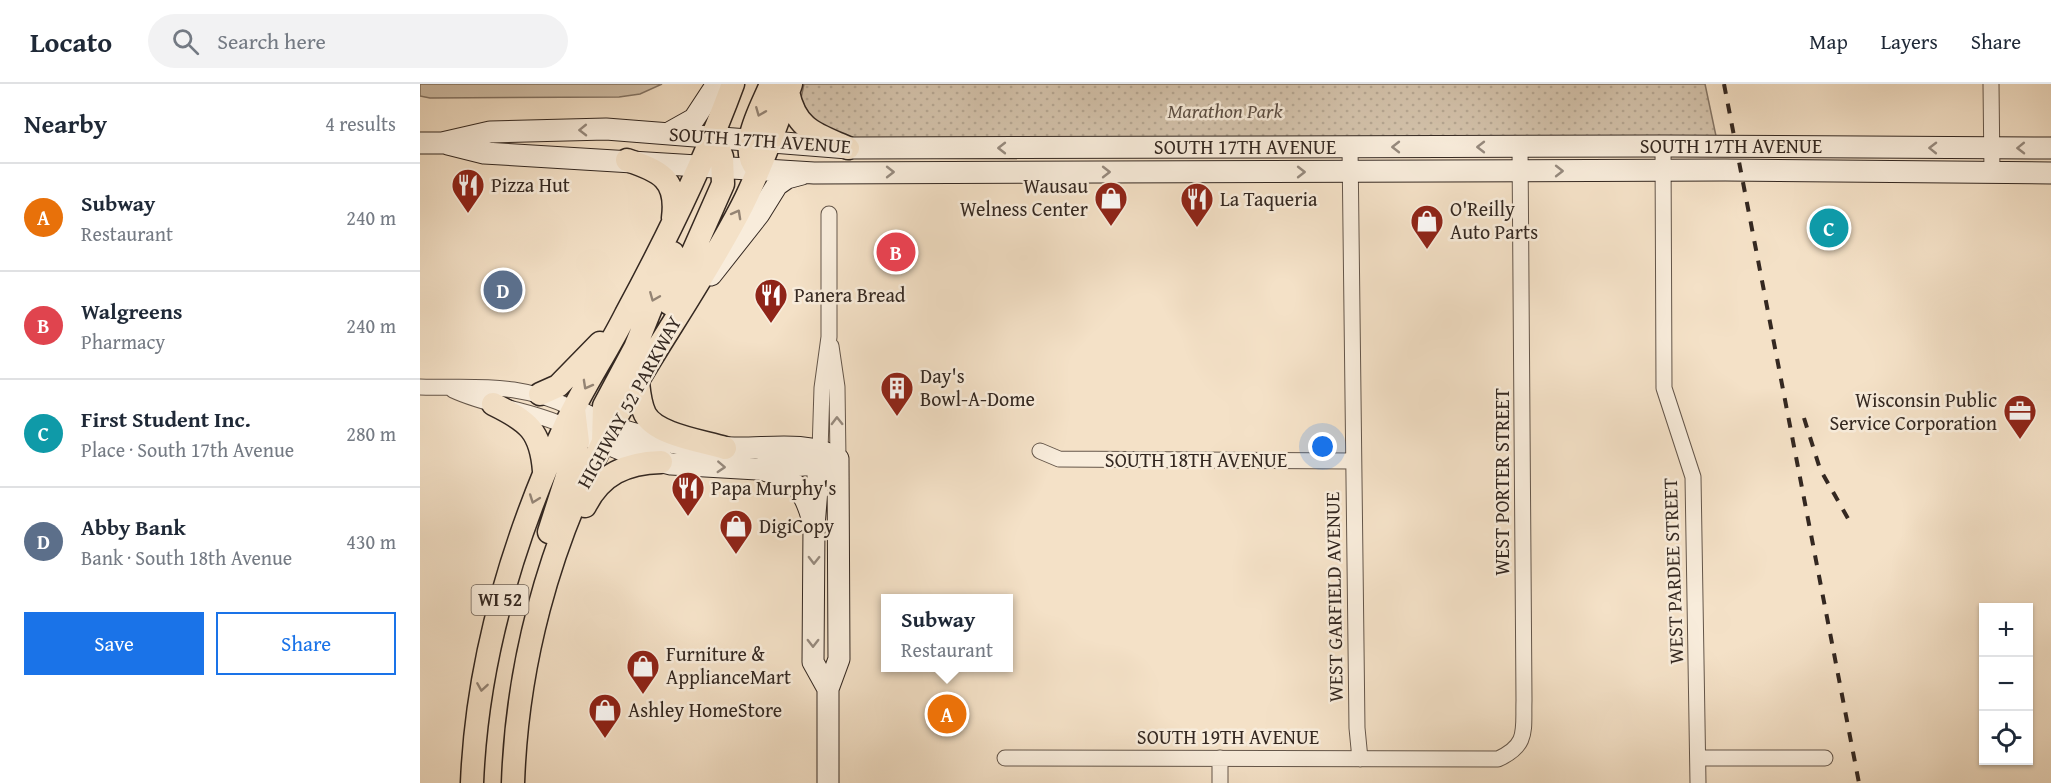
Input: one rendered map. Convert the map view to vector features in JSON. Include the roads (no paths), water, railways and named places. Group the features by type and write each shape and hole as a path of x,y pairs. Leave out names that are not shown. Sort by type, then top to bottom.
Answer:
{"main road":[{"path":"668,133 680,129 694,119 717,84"},
{"name":"WI 52","path":"714,136 733,84"},
{"path":"783,87 793,111 803,125 848,148"},
{"name":"WI 52","path":"759,141 783,87"},
{"name":"SOUTH 17TH AVENUE","path":"442,143 490,132 606,129 848,148 1520,146 2051,148"},
{"path":"657,347 678,285 722,188 724,167 714,136"},
{"name":"HIGHWAY 52 PARKWAY","path":"472,783 482,686 495,618 512,560 544,473 673,222 714,136"},
{"name":"HIGHWAY 52 PARKWAY","path":"513,783 522,686 538,610 577,497 605,431 638,382 740,210 758,169 759,141"},
{"name":"SOUTH 17TH AVENUE","path":"420,143 442,143 491,153 814,173 2051,172"},
{"path":"627,160 656,171 669,183 675,203 673,222"},
{"path":"700,165 703,182 699,199 665,271 627,363 604,406 605,431 636,456 660,462 757,469 780,474 797,484 807,502 814,526"},
{"path":"680,308 742,236 777,185 790,177 814,173"},
{"path":"540,394 553,390 567,378 627,313"},
{"path":"638,382 643,408 651,422 666,431 725,448"},
{"path":"493,404 514,415 535,433 540,442 544,473"},
{"path":"538,610 544,549 575,451 572,422 660,442 826,458"},
{"path":"757,469 826,458"},
{"path":"826,458 814,526 813,662 828,689"},
{"path":"826,458 839,659 828,689 828,783"},
{"path":"548,576 568,546 591,495 602,482 624,467 660,462"}],"street":[{"path":"1991,84 1992,173"},
{"name":"WEST PORTER STREET","path":"1452,759 1498,759 1513,753 1523,737 1520,146"},
{"name":"WEST PARDEE STREET","path":"1663,146 1664,388 1694,477 1698,783"},
{"name":"WEST GARFIELD AVENUE","path":"1350,147 1357,728 1360,759"},
{"path":"826,458 822,388 829,337 829,214"},
{"path":"420,387 453,390 492,386 540,394 572,422"},
{"path":"453,390 493,404 572,422"},
{"name":"SOUTH 18TH AVENUE","path":"1040,451 1059,459 1353,461"},
{"name":"SOUTH 19TH AVENUE","path":"1005,758 1452,759"},
{"path":"1220,758 1220,783"},
{"path":"1698,758 1825,758"}],"railway":[{"path":"1724,84 1859,783"},
{"path":"1804,418 1820,469 1850,522"}],"place":[{"name":"Pizza Hut","path":"468,214"},
{"name":"Wausau Welness Center","path":"1111,227"},
{"name":"La Taqueria","path":"1197,228"},
{"name":"First Student Inc.","path":"1829,228"},
{"name":"O'Reilly Auto Parts","path":"1427,250"},
{"name":"Walgreens","path":"896,252"},
{"name":"Abby Bank","path":"503,290"},
{"name":"Panera Bread","path":"771,324"},
{"name":"Day's Bowl-A-Dome","path":"897,417"},
{"name":"Wisconsin Public Service Corporation","path":"2020,440"},
{"name":"Papa Murphy's","path":"688,517"},
{"name":"DigiCopy","path":"736,555"},
{"name":"Furniture & ApplianceMart","path":"643,695"},
{"name":"Subway","path":"947,714"},
{"name":"Ashley HomeStore","path":"605,739"}],"park label":[{"name":"Marathon Park","path":"1225,111"}]}
